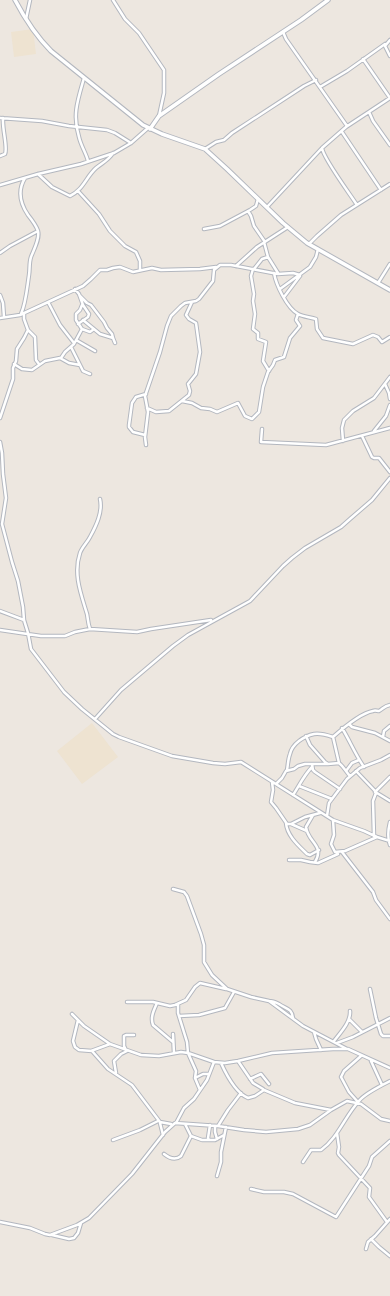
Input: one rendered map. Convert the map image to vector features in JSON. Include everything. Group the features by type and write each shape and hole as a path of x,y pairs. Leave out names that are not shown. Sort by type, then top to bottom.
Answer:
{"street":[{"path":"15,0 41,42 119,107 149,129 205,149 227,168 288,227 309,244 390,290"},
{"path":"26,20 30,0"},
{"path":"113,0 125,19 139,33 164,70 164,93 159,116"},
{"path":"0,186 114,153 131,143 149,129 159,116 328,0"},
{"path":"283,32 286,39 347,126"},
{"path":"320,87 338,77 390,40"},
{"path":"385,44 385,48 390,56"},
{"path":"267,207 322,148 342,132 347,126 390,98 363,59"},
{"path":"84,78 75,113 76,127 88,161"},
{"path":"205,149 216,142 224,140 232,133 299,89 316,80"},
{"path":"369,112 373,121 390,145"},
{"path":"0,156 5,154 6,151 2,129 2,118 42,121 76,127 110,130 131,143"},
{"path":"342,132 381,190"},
{"path":"322,148 327,159 357,205"},
{"path":"38,174 49,185 70,196 82,188 96,169 114,153"},
{"path":"20,315 24,305 30,261 38,237 38,231 26,211 21,198 21,185 25,178"},
{"path":"309,244 338,218 390,184"},
{"path":"78,191 99,214 110,231 125,246 136,252 140,261 140,270"},
{"path":"204,229 223,225 248,212 256,206 258,199"},
{"path":"248,212 254,226 264,242 268,257 278,274"},
{"path":"236,266 264,242 288,227"},
{"path":"0,252 28,235 38,231"},
{"path":"280,289 313,264 318,249"},
{"path":"268,257 261,260 254,269 252,276 255,314 253,329 258,333 258,339 266,342 263,361 269,371"},
{"path":"0,318 20,315 87,283 100,270 113,268 120,267 133,272 152,268 161,270 200,269 227,264 278,274 300,274"},
{"path":"378,283 390,264"},
{"path":"146,445 145,435 148,419 145,401 146,394 160,352 167,324 171,316 184,303 199,299 213,281 216,267"},
{"path":"274,273 289,306 298,314 316,320 317,329 320,336 353,344 375,335 378,336 382,342 390,337"},
{"path":"284,297 300,274"},
{"path":"75,289 93,308 112,334 115,343"},
{"path":"0,295 3,303 4,317"},
{"path":"78,324 89,316 82,304 80,296"},
{"path":"48,302 59,324 75,342 95,351"},
{"path":"146,408 156,412 166,412 172,410 189,395 190,391 188,384 196,374 200,352 196,322 189,319 186,315 189,305 192,302"},
{"path":"82,304 76,316 78,324 82,329 90,332 94,329"},
{"path":"24,313 24,319 28,330 35,338 36,358 39,364"},
{"path":"182,401 217,412 238,403 245,416 253,418 259,412 262,390 269,371 275,360 281,359 285,355 290,338 300,326 296,320 298,314"},
{"path":"83,320 101,335 113,338"},
{"path":"60,358 75,342 82,329"},
{"path":"0,418 13,381 12,371 16,361 17,349 28,330"},
{"path":"71,347 80,365 85,372 90,374"},
{"path":"14,364 22,369 34,369 39,364 51,359 60,358 69,363 80,365"},
{"path":"343,441 342,428 344,420 353,411 374,398 390,377"},
{"path":"385,384 390,392 390,399"},
{"path":"145,435 133,432 129,425 131,408 134,400 136,397 146,394"},
{"path":"374,431 386,416 390,406"},
{"path":"262,430 261,442 324,445 390,428"},
{"path":"362,436 373,458 379,458 390,472"},
{"path":"0,442 6,498 2,524 18,581 24,620 31,649 64,692 82,709 113,734 119,737 164,754 205,763 225,764 241,762 333,820 389,840"},
{"path":"95,719 121,690 173,646 188,635 254,598 292,558 341,527 367,505 378,494 390,478"},
{"path":"90,629 87,614 79,591 77,568 80,552 90,537 99,517 101,507 100,499"},
{"path":"0,611 24,620"},
{"path":"0,630 42,636 65,636 90,629 141,632 151,629 214,620"},
{"path":"333,737 342,728 360,716 373,710 379,711 385,706 390,706"},
{"path":"349,724 352,727 375,734 390,741"},
{"path":"383,737 384,730 390,726"},
{"path":"342,728 351,742 359,760 364,766"},
{"path":"276,784 287,770 291,750 297,742 306,736 314,734 333,737"},
{"path":"306,736 312,748 327,764"},
{"path":"333,737 339,763 344,767 350,776"},
{"path":"326,816 328,806 332,799 350,776 364,766 390,755"},
{"path":"346,771 352,763 359,760"},
{"path":"287,770 294,769 301,765 339,763"},
{"path":"293,795 312,765"},
{"path":"312,765 315,772 340,789"},
{"path":"356,771 376,792 390,801"},
{"path":"375,836 373,801 376,792 390,777"},
{"path":"272,782 273,790 271,802 286,823 286,828 289,834 307,854 319,850"},
{"path":"299,786 332,799"},
{"path":"291,824 306,817 321,813"},
{"path":"306,831 306,827 313,815"},
{"path":"333,820 334,835 331,844 334,851 341,852 373,892 376,900 390,919"},
{"path":"390,822 388,830 390,845"},
{"path":"286,823 306,831 319,850 315,862"},
{"path":"289,860 319,862 375,836"},
{"path":"173,889 184,892 187,896 204,945 204,962 212,975 227,989"},
{"path":"127,1002 157,1003 170,1006 178,1004 186,1000 195,987 200,983 227,989 269,1002 274,1002 289,1008 292,1012 293,1019"},
{"path":"370,989 382,1036 390,1036"},
{"path":"179,1016 199,1015 225,1008 234,992"},
{"path":"269,1002 314,1032 361,1056 390,1068"},
{"path":"157,1003 153,1014 153,1025 173,1042"},
{"path":"178,1004 179,1016 187,1042 188,1053 196,1071 195,1078 200,1090"},
{"path":"334,1041 349,1019 350,1011"},
{"path":"72,1014 84,1026 110,1044 138,1055 147,1056 188,1053 221,1063 238,1061 272,1053 348,1049"},
{"path":"337,1043 390,1018"},
{"path":"349,1019 362,1032"},
{"path":"78,1020 74,1036 74,1045 79,1050 91,1051 110,1044"},
{"path":"314,1032 321,1050"},
{"path":"173,1034 174,1053"},
{"path":"127,1051 124,1046 124,1036 134,1035"},
{"path":"91,1051 108,1069 132,1085 159,1122 163,1134"},
{"path":"116,1073 114,1060 122,1053 127,1051"},
{"path":"361,1056 344,1071 341,1077 349,1092 358,1102 381,1119 390,1121"},
{"path":"371,1060 382,1084"},
{"path":"238,1061 250,1079 264,1090 295,1103 331,1110"},
{"path":"51,1234 81,1223 89,1218 132,1174 163,1134 172,1124 176,1122 184,1108 194,1099 207,1080 214,1062"},
{"path":"221,1063 227,1076 245,1097 251,1098 264,1090"},
{"path":"195,1078 203,1074 210,1074"},
{"path":"250,1079 261,1074 269,1084"},
{"path":"303,1162 311,1150 323,1149 337,1133 358,1102 382,1084 390,1081"},
{"path":"218,1140 215,1132 217,1126 241,1093"},
{"path":"176,1122 266,1132 298,1129 310,1125 347,1101 358,1102"},
{"path":"113,1140 159,1122 172,1124"},
{"path":"164,1154 170,1159 180,1157 190,1136 185,1124"},
{"path":"209,1140 210,1126"},
{"path":"217,1176 222,1162 221,1152 226,1127"},
{"path":"337,1133 340,1147 338,1155 370,1188 369,1197 387,1222"},
{"path":"190,1136 202,1140 213,1141 218,1140 225,1135"},
{"path":"251,1189 264,1192 284,1192 293,1194 320,1207 335,1217 369,1166 372,1157 390,1141"},
{"path":"366,1249 368,1242 390,1219"},
{"path":"0,1222 30,1228 45,1234 51,1234 69,1239 74,1238 78,1233 81,1223"},
{"path":"371,1239 390,1256"}],"shaded area":[{"path":"33,29 36,54 14,57 11,32"},
{"path":"92,723 118,757 82,784 57,751"}]}
